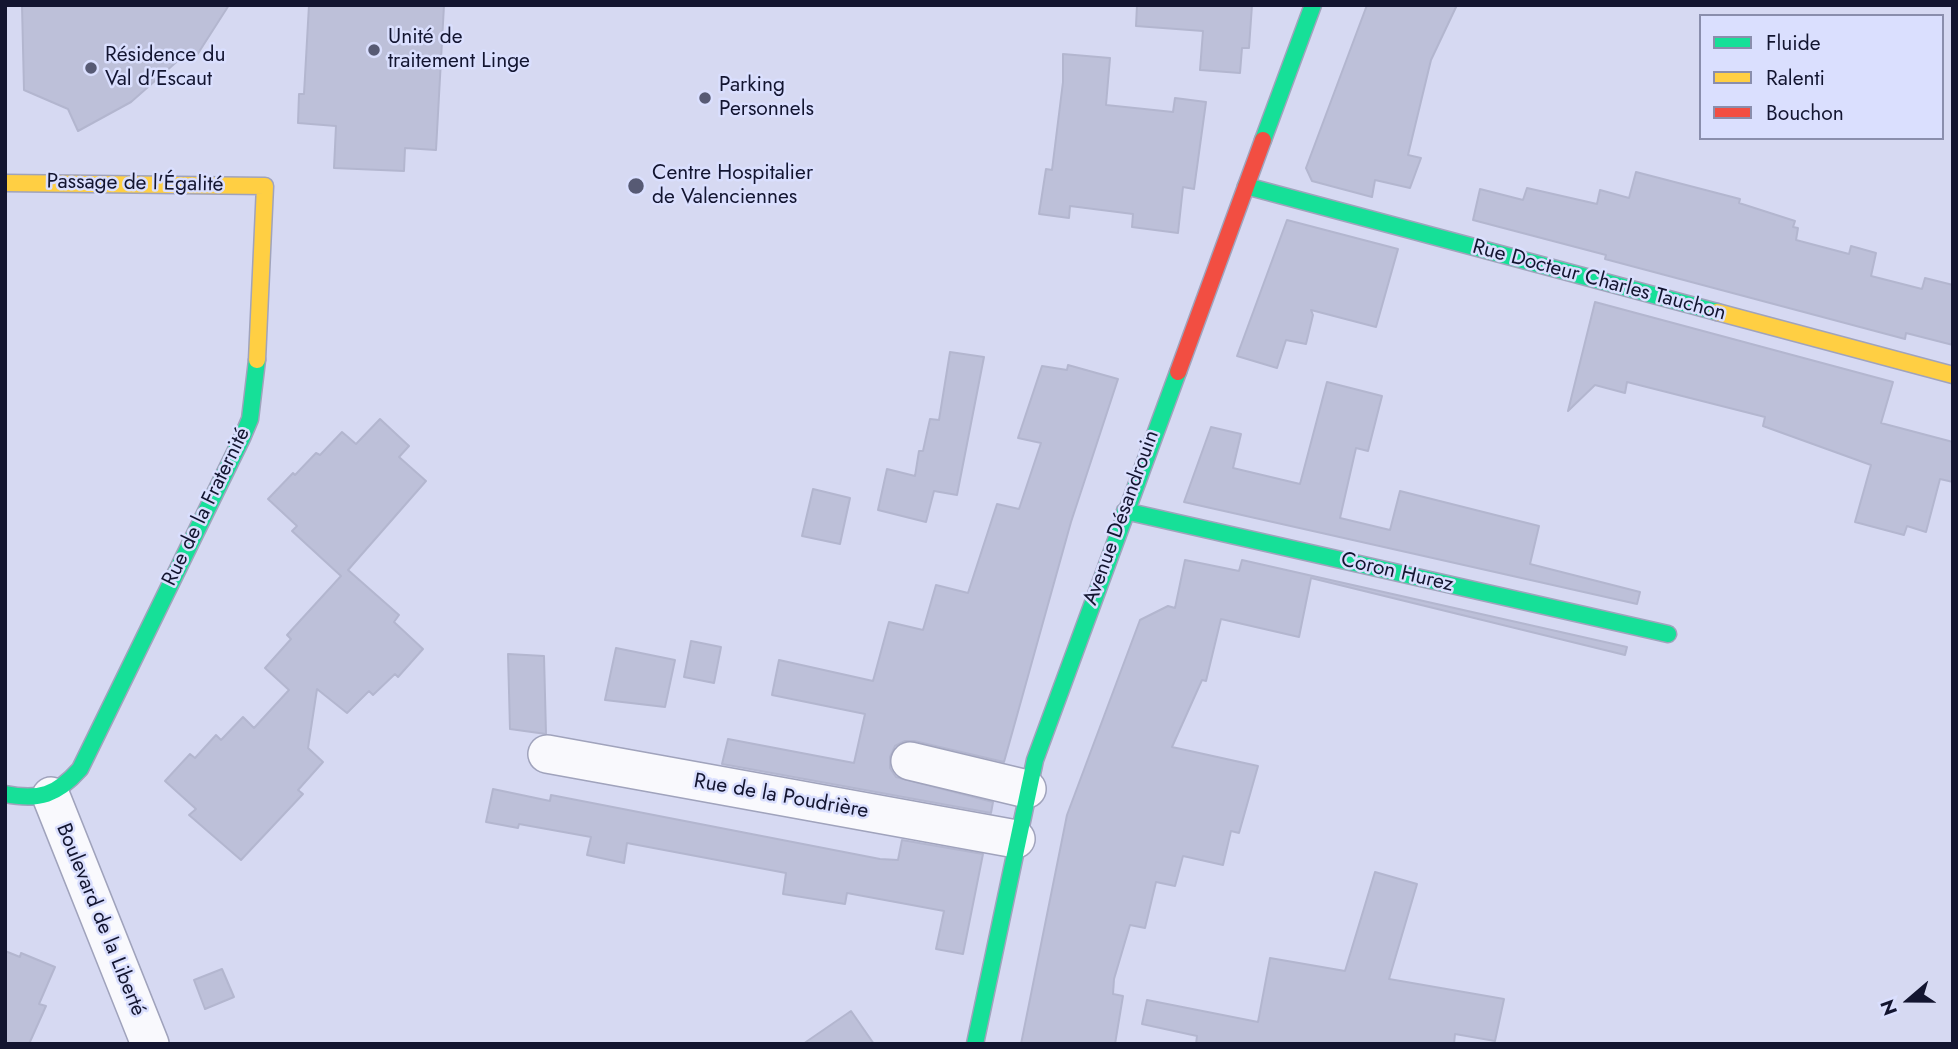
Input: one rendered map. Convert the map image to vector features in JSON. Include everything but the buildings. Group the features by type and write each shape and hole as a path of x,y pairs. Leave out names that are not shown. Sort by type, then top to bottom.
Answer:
{"street":[{"name":"Avenue Désandrouin","path":"975,1044 1027,789 1048,721 1313,5"},
{"name":"Passage de l'Égalité","path":"5,183 265,186"},
{"name":"Rue de la Fraternité","path":"51,796 80,769 250,419 256,379 265,186"},
{"name":"Rue Docteur Charles Tauchon","path":"1246,186 1953,375"},
{"name":"Coron Hurez","path":"1125,511 1668,634"},
{"name":"Rue de la Poudrière","path":"547,754 1016,839"},
{"path":"910,761 1027,789"},
{"path":"5,794 35,798 51,796"},
{"name":"Boulevard de la Liberté","path":"51,796 150,1044"}],"traffic: fast":[{"path":"1263,140 1313,5"},
{"path":"1246,186 1717,312"},
{"path":"5,794 28,797 47,794 63,785 80,769 242,438 250,419 257,360"},
{"path":"975,1044 1035,760 1178,372"},
{"path":"1125,511 1668,634"}],"traffic: slow":[{"path":"5,183 265,186 257,360"},
{"path":"1717,312 1953,375"}],"traffic: jam":[{"path":"1178,372 1263,140"}],"place":[{"name":"Unité de traitement Linge","path":"374,50"},
{"name":"Résidence du Val d'Escaut","path":"91,68"},
{"name":"Parking Personnels","path":"705,98"},
{"name":"Centre Hospitalier de Valenciennes","path":"636,186"}]}
